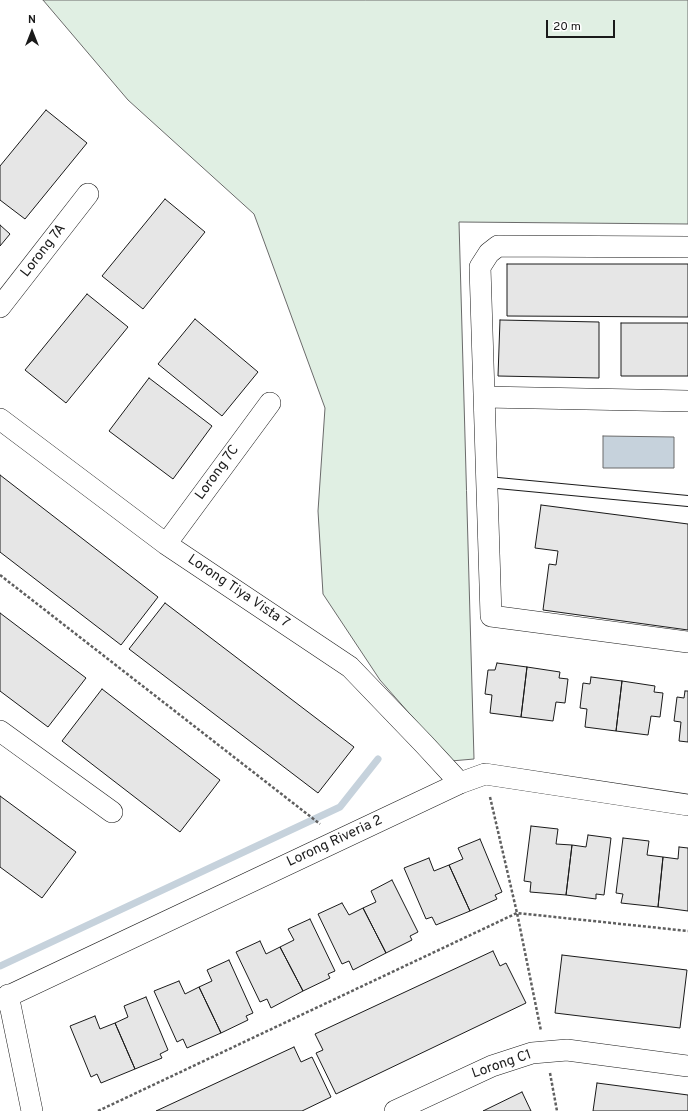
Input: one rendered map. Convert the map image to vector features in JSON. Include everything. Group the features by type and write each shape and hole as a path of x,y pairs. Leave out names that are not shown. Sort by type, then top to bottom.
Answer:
{"street":[{"name":"Lorong 7A","path":"0,307 88,194"},
{"path":"688,248 498,246 489,253 480,267 491,616 688,642"},
{"path":"484,397 688,401"},
{"name":"Lorong 7C","path":"166,544 270,403"},
{"name":"Lorong Tiya Vista 7","path":"0,419 166,544 350,667 460,783"},
{"path":"0,731 112,812"},
{"name":"Lorong Riveria 2","path":"4,997 460,783 485,774 688,805"},
{"path":"4,997 32,1111"},
{"name":"Lorong C1","path":"395,1111 492,1066 532,1053 566,1050 688,1066"}],"lane":[{"path":"487,482 688,501"}],"path":[{"path":"0,575 340,840"},
{"path":"485,774 517,913 557,1111"},
{"path":"98,1111 517,913 688,931"}],"green space":[{"path":"43,0 688,0 688,224 459,222 474,759 451,761 380,680 323,594 318,511 325,408 254,214 128,100"}],"shaded area":[{"path":"603,436 674,437 674,468 603,468"}],"building":[{"path":"46,110 87,143 25,219 0,200 0,166"},
{"path":"165,199 205,232 143,309 102,276"},
{"path":"0,225 10,234 0,246"},
{"path":"507,264 688,264 688,317 507,316"},
{"path":"87,294 128,327 66,403 25,370"},
{"path":"195,319 258,372 222,416 158,364"},
{"path":"500,320 599,322 599,378 498,376"},
{"path":"621,323 688,323 688,376 621,376"},
{"path":"149,378 212,426 173,479 109,431"},
{"path":"0,475 158,597 121,645 0,552"},
{"path":"541,505 688,524 688,630 543,610 549,564 556,565 558,551 535,548"},
{"path":"165,603 354,747 318,793 129,649"},
{"path":"0,613 86,678 48,727 0,691"},
{"path":"497,663 527,667 521,717 490,713 492,695 485,694 488,670 495,670"},
{"path":"527,667 560,672 559,678 568,679 565,703 556,702 553,721 521,717"},
{"path":"591,677 622,681 616,731 585,727 587,709 580,708 583,683 590,684"},
{"path":"622,681 655,686 654,692 663,693 660,717 651,716 648,735 616,731"},
{"path":"102,689 220,780 180,832 62,741"},
{"path":"685,691 688,691 688,742 679,741 681,722 674,721 677,697 684,698"},
{"path":"0,796 76,852 42,898 0,867"},
{"path":"531,826 558,829 556,844 572,845 566,895 530,892 531,882 524,881"},
{"path":"588,835 611,838 604,895 596,894 596,899 566,895 572,845 586,847"},
{"path":"623,838 649,841 647,855 663,857 658,907 621,903 623,894 616,893"},
{"path":"480,839 502,892 495,895 497,899 470,911 449,865 463,859 458,848"},
{"path":"679,847 688,848 688,911 658,907 663,857 678,859"},
{"path":"429,858 434,871 449,865 470,911 436,925 432,917 426,919 404,868"},
{"path":"392,880 418,932 410,936 412,940 386,953 363,908 376,902 371,891"},
{"path":"342,903 349,915 363,908 386,953 353,970 349,961 342,964 318,914"},
{"path":"310,919 335,971 328,974 330,978 303,991 280,947 294,940 288,929"},
{"path":"260,941 266,954 280,947 303,991 271,1008 267,999 260,1002 236,952"},
{"path":"493,951 500,966 506,963 526,1003 336,1094 316,1053 323,1050 315,1034"},
{"path":"562,955 687,970 680,1028 555,1013"},
{"path":"229,960 253,1013 246,1016 248,1020 221,1033 199,987 212,981 207,970"},
{"path":"179,981 185,994 199,987 221,1033 187,1048 183,1039 177,1042 154,991"},
{"path":"146,997 168,1050 160,1054 162,1058 135,1069 115,1023 128,1017 124,1006"},
{"path":"95,1016 100,1029 115,1023 135,1069 101,1083 97,1074 91,1077 70,1026"},
{"path":"294,1047 301,1062 312,1057 331,1097 302,1111 156,1111"},
{"path":"597,1083 688,1095 688,1111 593,1111"},
{"path":"522,1092 531,1111 483,1111"}],"waterway":[{"path":"0,966 340,807 378,759"}]}
